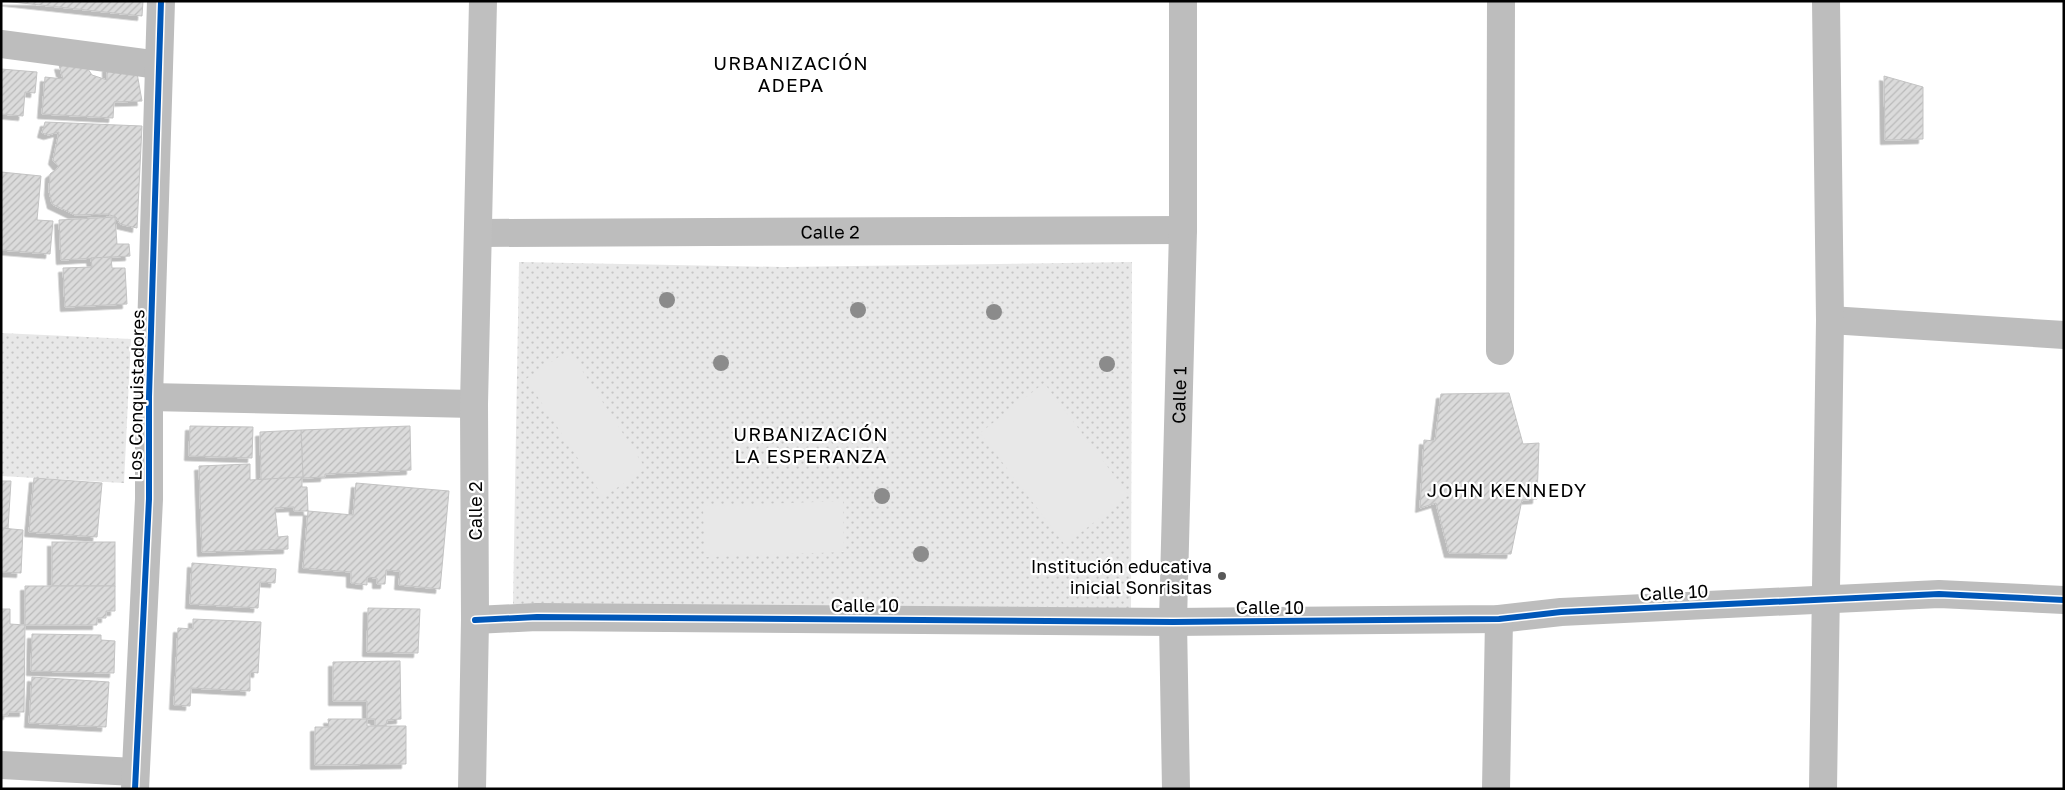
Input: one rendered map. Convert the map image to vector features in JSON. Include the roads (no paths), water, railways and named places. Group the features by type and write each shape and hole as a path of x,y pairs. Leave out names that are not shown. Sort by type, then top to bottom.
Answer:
{"street":[{"name":"Los Conquistadores","path":"135,781 148,499 149,397 161,1"},
{"name":"Calle 2","path":"472,789 475,620 474,404 484,1"},
{"name":"Calle 1","path":"1176,789 1173,622 1183,230 1183,1"},
{"path":"1500,351 1501,1"},
{"path":"1822,789 1830,320 1826,1"},
{"path":"1,44 159,65"},
{"name":"Calle 2","path":"479,233 1183,230"},
{"path":"1830,320 2064,335"},
{"path":"149,397 474,404"},
{"name":"Calle 10","path":"475,620 547,617 1173,622 1500,619 1561,612 1939,594 2064,600"},
{"path":"1496,789 1500,619"},
{"path":"1,765 135,781"}],"place":[{"name":"Institución educativa inicial Sonrisitas","path":"1222,576"}],"district":[{"name":"URBANIZACIÓN ADEPA","path":"791,73"},
{"name":"URBANIZACIÓN LA ESPERANZA","path":"811,444"},
{"name":"JOHN KENNEDY","path":"1507,489"}]}
